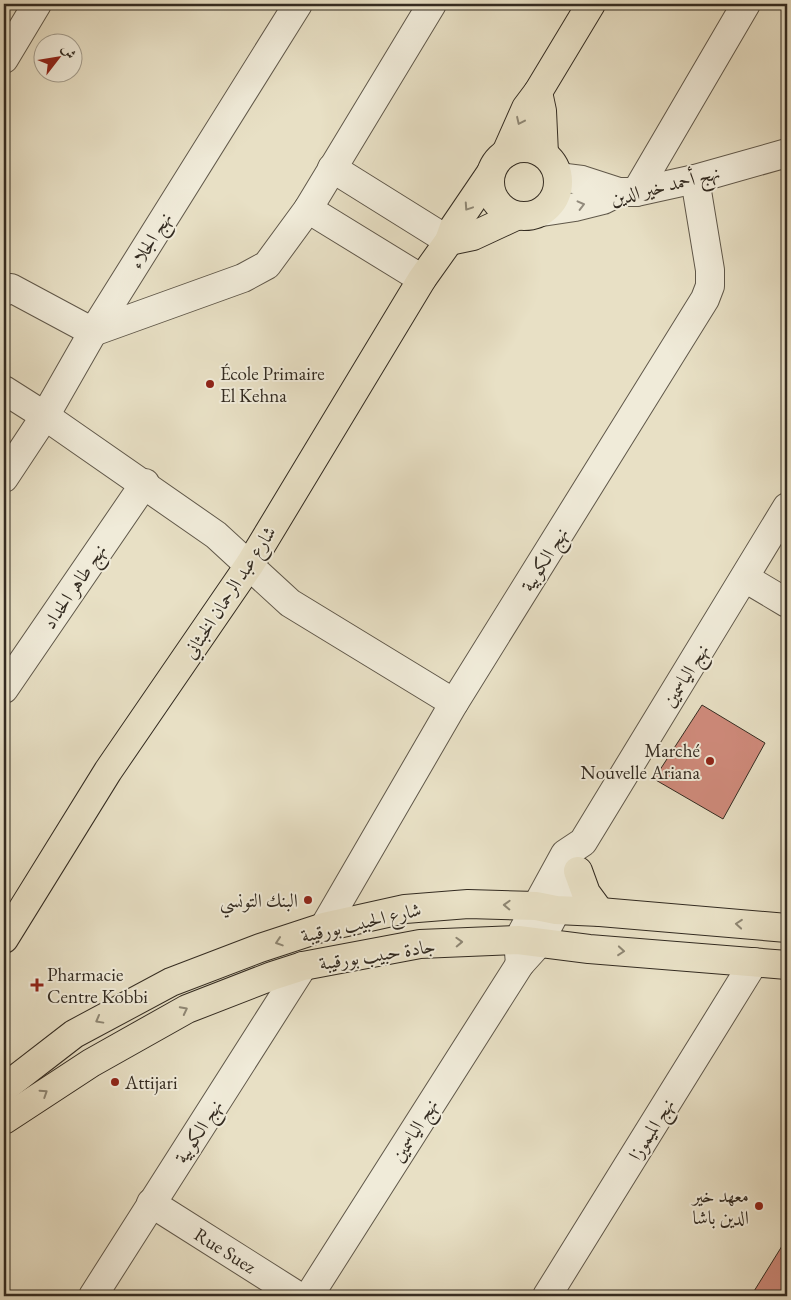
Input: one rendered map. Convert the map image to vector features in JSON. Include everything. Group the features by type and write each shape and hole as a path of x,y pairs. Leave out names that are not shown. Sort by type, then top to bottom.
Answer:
{"main road":[{"name":"شارع عبد الرحمان الخبثاني","path":"4,939 108,771 250,564 422,279 449,242 454,227 498,163 526,108 538,92 590,4"},
{"path":"449,242 473,236 552,203 558,191 551,166 538,92"},
{"path":"529,214 504,211 494,200 490,188 498,163 519,148 532,148 551,166"},
{"path":"578,871 586,893 600,912"},
{"name":"شارع الحبيب بورقيبة","path":"4,1088 74,1034 171,982 260,948 324,927 405,909 468,904 784,923"},
{"name":"جادة حبيب بورقيبة","path":"4,1120 91,1063 187,1009 303,966 420,944 787,965"}],"street":[{"path":"4,59 38,4"},
{"name":"نهج الجلاء","path":"4,478 45,416 93,332 298,4"},
{"path":"4,292 11,288 93,332 258,271 266,264 308,209 432,4"},
{"path":"551,166 582,180 627,192 746,4"},
{"name":"نهج أحمد خير الدين","path":"529,214 575,207 627,192 695,179 787,152"},
{"path":"332,168 449,242"},
{"name":"نهج الكوبية","path":"324,927 454,703 705,299 710,286 710,270 695,179"},
{"path":"308,209 422,279"},
{"path":"4,390 144,483 216,534 290,603 454,703"},
{"name":"نهج طاهر الحداد","path":"4,689 144,483"},
{"name":"نهج الياسمين","path":"309,1296 526,949 546,908 566,854 583,842 787,508"},
{"path":"745,578 787,603"},
{"name":"نهج الياسمين","path":"546,908 578,871 582,862 583,842"},
{"name":"نهج الميموزا","path":"547,1296 754,962"},
{"name":"نهج الكوبية","path":"93,1296 303,966"},
{"name":"Rue Suez","path":"152,1203 298,1296"}],"building":[{"name":"Marché Nouvelle Ariana","path":"702,705 765,743 723,819 654,779"},
{"path":"787,1238 787,1296 751,1296"}],"place":[{"name":"École Primaire El Kehna","path":"210,384"},
{"name":"Marché Nouvelle Ariana","path":"710,761"},
{"name":"البنك التونسي","path":"308,900"},
{"name":"Pharmacie Centre Kobbi","path":"37,985"},
{"name":"Attijari","path":"115,1082"},
{"name":"معهد خير الدين باشا","path":"759,1206"}]}
